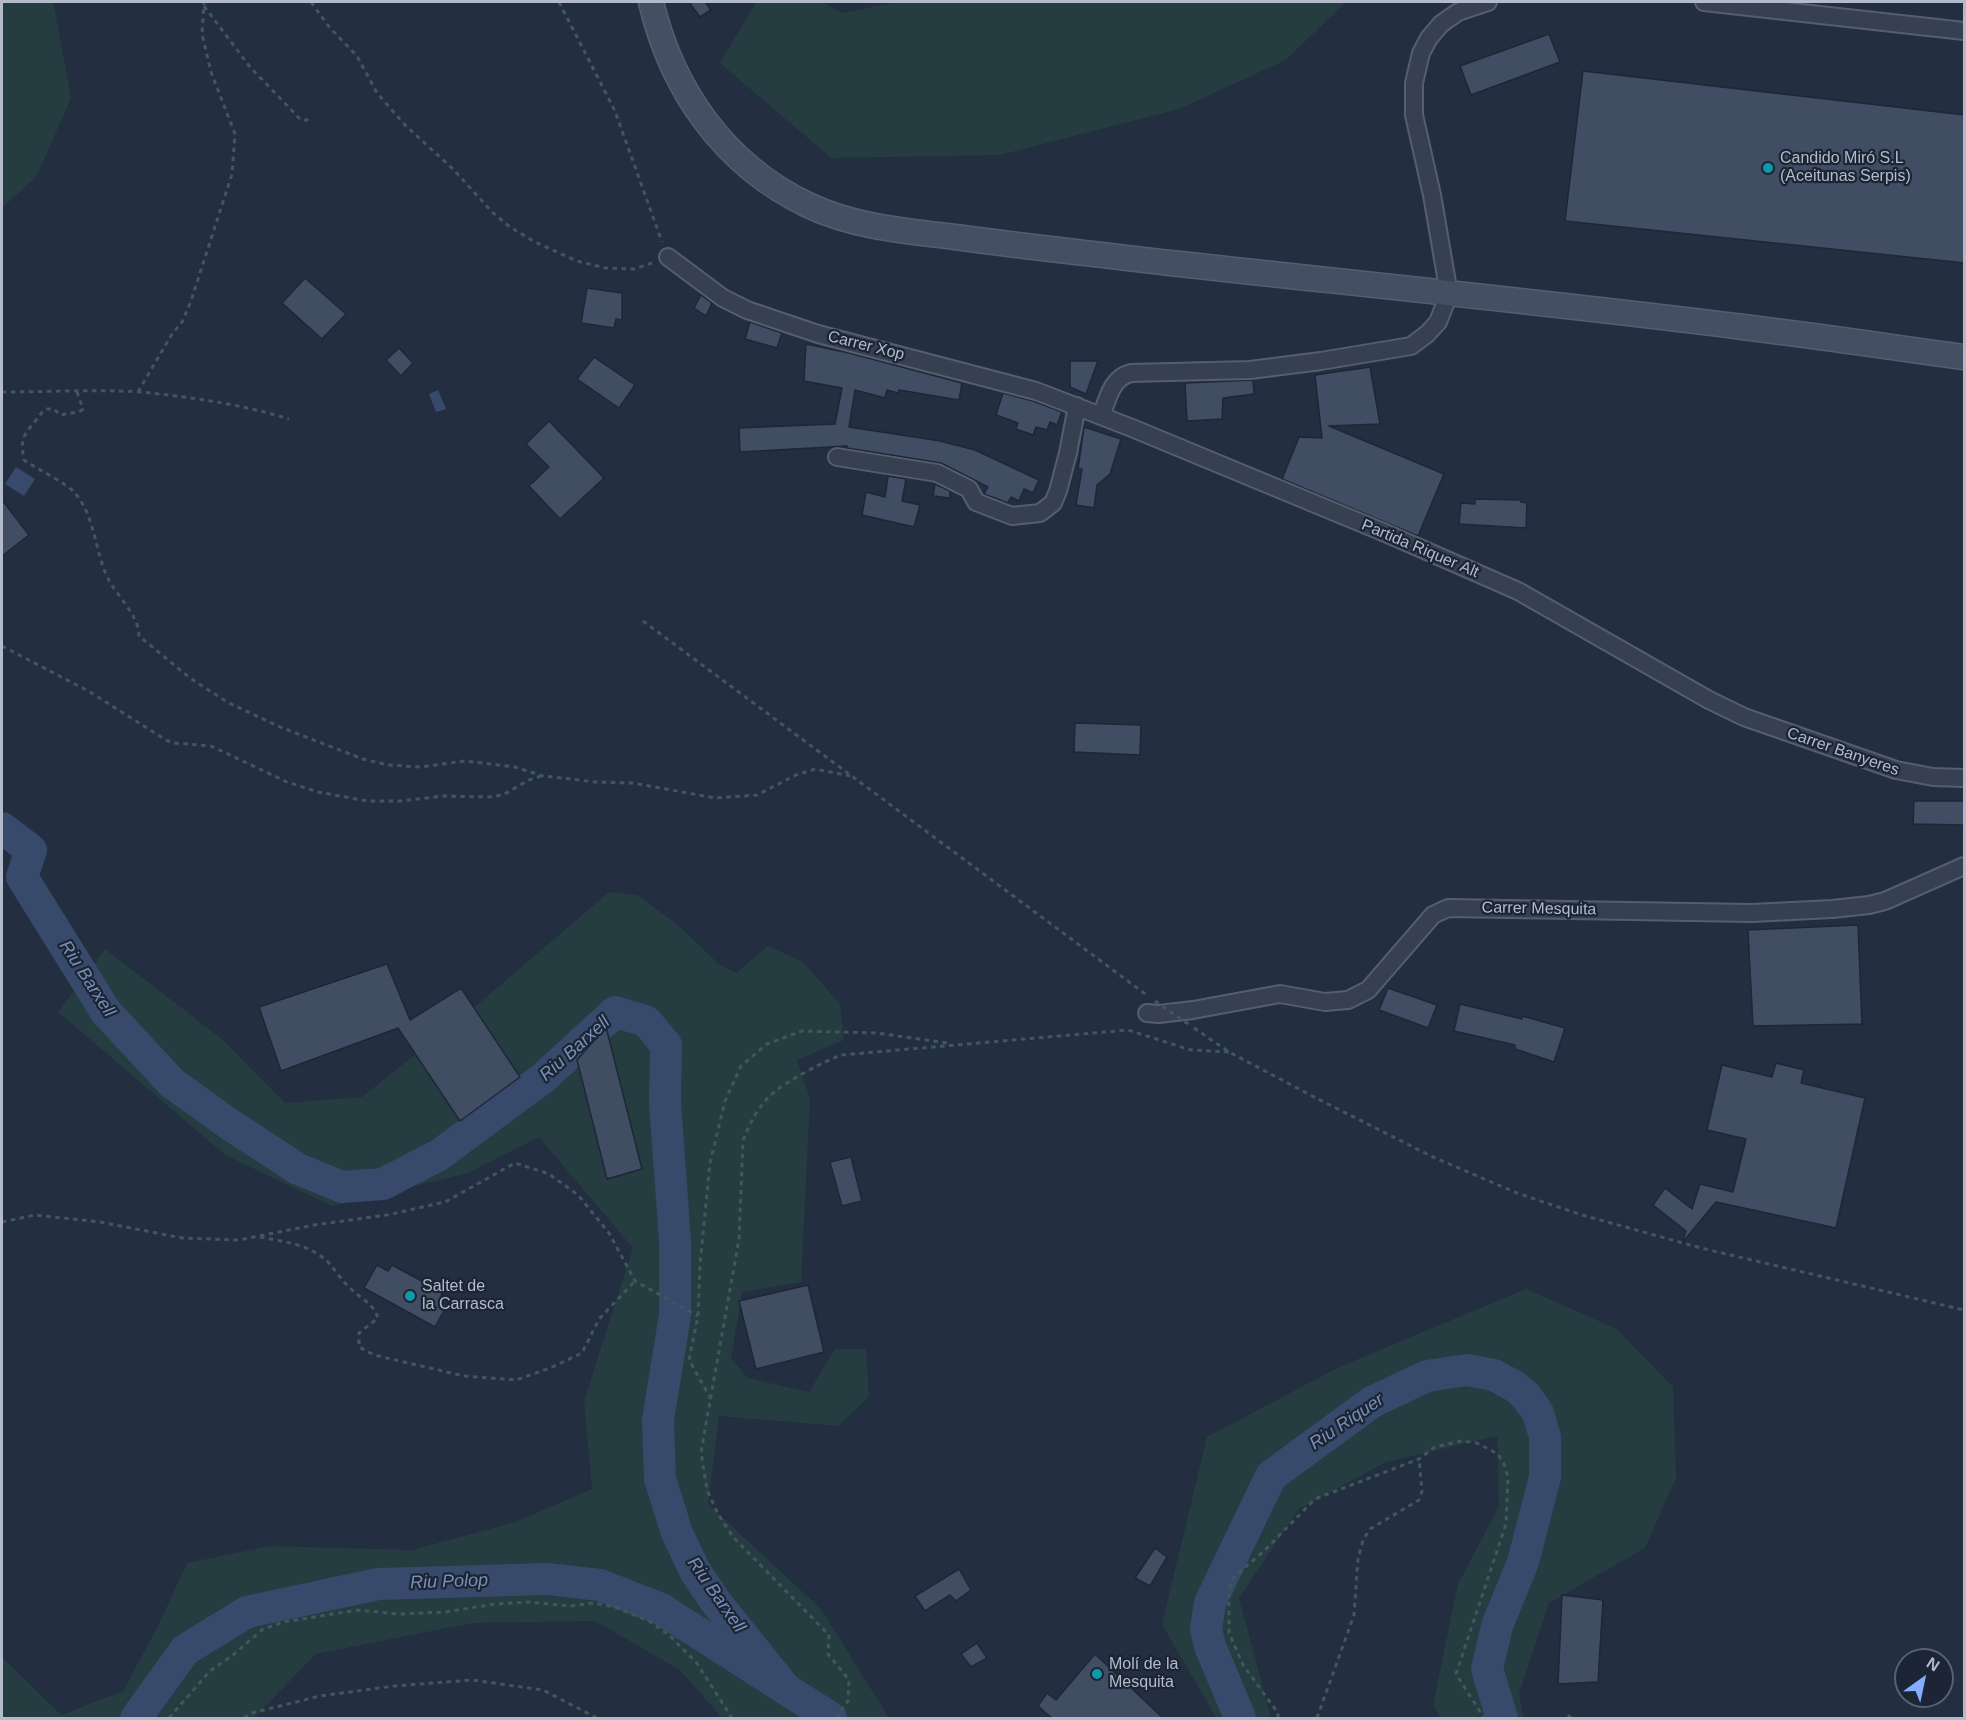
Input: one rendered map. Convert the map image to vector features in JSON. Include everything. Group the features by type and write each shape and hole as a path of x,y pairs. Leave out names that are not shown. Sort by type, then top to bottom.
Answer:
{"main road":[{"path":"651,2 656,24 673,69 702,119 724,146 743,164 810,207 875,227 1741,327 1965,357"}],"street":[{"path":"1101,416 1113,385 1122,375 1250,370 1321,361 1411,346 1427,334 1438,322 1449,294 1432,195 1414,115 1414,83 1421,53 1429,38 1441,24 1458,12 1488,2"},
{"path":"1704,2 1965,31"},
{"name":"Carrer Xop","path":"668,257 723,298 747,309 818,334 993,378 1077,406"},
{"path":"837,457 938,473 969,489 976,502 1012,516 1040,513 1053,503 1058,491 1077,406"},
{"name":"Partida Riquer Alt","path":"1077,406 1383,532 1518,591 1725,709"},
{"name":"Carrer Banyeres","path":"1725,709 1879,765 1914,775 1965,778"},
{"name":"Carrer Mesquita","path":"1151,1007 1160,1014 1280,994 1324,1002 1348,1000 1368,990 1433,915 1448,908 1752,913 1847,908 1885,901 1965,866"}],"path":[{"path":"311,2 330,28 357,56 377,93 406,126 453,169 492,212 510,227 535,242 577,261 605,268 634,268 668,257 615,111 559,2"},
{"path":"203,3 250,66 293,112 301,120 307,120 310,115"},
{"path":"138,392 172,334 182,322 232,174 235,135 211,72 202,34 203,3"},
{"path":"2,392 138,392 251,408 289,419"},
{"path":"76,392 83,409 79,412 60,415 54,409 46,409 28,428 24,434 22,448 24,460 74,491 88,513 102,565 110,582 139,626 139,636 190,678 227,702 280,727 363,759 388,765 420,767 465,761 516,767 543,776 596,782 633,783 715,798 757,795 796,775 815,769 851,776"},
{"path":"643,621 851,776 1151,1007 1191,1026 1229,1052 1434,1157 1517,1193 1582,1215 1701,1248 1965,1310"},
{"path":"2,646 90,692 166,740 174,743 211,746 287,782 318,792 348,798 385,801 442,796 489,797 503,795 529,780 543,776"},
{"path":"711,1399 688,1360 698,1316 700,1264 710,1163 726,1101 741,1066 767,1044 802,1030 877,1033 955,1044"},
{"path":"836,1719 848,1701 849,1680 828,1654 829,1635 733,1537 718,1514 707,1490 701,1452 739,1239 743,1141 748,1126 770,1095 820,1064 841,1055 1128,1030 1191,1050 1229,1052"},
{"path":"2,1222 35,1215 100,1222 182,1238 239,1240 314,1225 387,1215 445,1202 515,1163 549,1174 578,1195 609,1233 635,1281 698,1316"},
{"path":"256,1237 297,1244 313,1250 328,1262 349,1287 375,1308 378,1318 359,1333 359,1347 374,1355 464,1376 516,1380 582,1353 599,1319 635,1281"},
{"path":"1278,1719 1278,1713 1243,1665 1228,1633 1229,1589 1234,1577 1264,1551 1315,1499 1419,1459 1435,1447 1462,1441 1477,1443 1498,1454 1508,1477 1506,1524 1456,1674 1484,1719"},
{"path":"1317,1719 1354,1615 1358,1559 1364,1540 1370,1529 1419,1500 1422,1491 1419,1459"},
{"path":"170,1719 210,1671 263,1629 284,1622 357,1610 398,1614 434,1613 494,1604 528,1602 570,1606 593,1602 615,1607 649,1621 669,1635 696,1662 732,1719"},
{"path":"244,1719 252,1713 320,1696 394,1686 472,1680 543,1690 597,1719"}],"green space":[{"path":"2,2 52,2 71,98 37,176 2,208"},
{"path":"756,2 822,2 843,13 897,2 1346,2 1286,60 1179,109 1000,155 831,158 720,63"},
{"path":"609,892 637,895 677,924 719,964 736,973 768,946 803,962 840,1004 844,1040 797,1060 810,1098 801,1282 742,1292 731,1359 748,1378 809,1392 835,1349 866,1349 869,1397 838,1426 719,1416 708,1504 821,1609 889,1718 722,1718 680,1670 595,1621 472,1623 316,1654 254,1718 2,1718 2,1657 61,1715 123,1691 157,1628 187,1563 270,1546 412,1550 516,1522 592,1489 584,1401 633,1248 539,1137 468,1173 332,1206 225,1155 58,1012 105,949 222,1039 285,1103 362,1097 478,1004"},
{"path":"1526,1289 1617,1329 1673,1387 1676,1478 1645,1548 1549,1603 1519,1694 1524,1718 1441,1718 1433,1705 1458,1584 1499,1506 1497,1436 1386,1462 1299,1509 1239,1598 1271,1718 1216,1718 1162,1624 1207,1437 1339,1367"}],"water":[{"path":"438,390 446,409 436,412 429,394"},
{"path":"16,467 35,479 24,496 5,484"}],"building":[{"path":"689,2 705,2 711,10 700,17"},
{"path":"1549,34 1560,62 1471,95 1460,66"},
{"name":"Candido Miró S.L (Aceitunas Serpis)","path":"1583,71 1965,115 1965,263 1565,221"},
{"path":"305,278 346,314 322,339 282,303"},
{"path":"587,288 622,293 622,320 616,319 614,328 581,323"},
{"path":"701,295 712,303 706,316 694,308"},
{"path":"750,322 782,333 777,348 745,339"},
{"path":"806,344 962,383 959,400 899,390 898,393 887,390 885,398 855,390 849,427 940,441 975,450 1039,480 1033,493 1024,489 1019,501 1011,497 1008,503 984,494 988,487 941,463 847,448 847,446 740,452 739,428 835,424 842,388 804,381"},
{"path":"399,348 413,363 401,376 386,360"},
{"path":"594,357 635,385 619,408 577,379"},
{"path":"1070,361 1098,361 1086,394 1070,387"},
{"path":"1370,367 1380,424 1329,426 1444,474 1418,536 1282,479 1299,437 1322,438 1315,375"},
{"path":"1253,380 1254,394 1223,398 1222,419 1187,421 1185,383"},
{"path":"1003,393 1062,412 1057,425 1050,422 1047,430 1036,427 1033,435 1016,429 1018,423 996,415"},
{"path":"549,421 604,478 560,519 529,486 549,467 526,444"},
{"path":"1084,427 1121,439 1110,474 1097,485 1094,508 1076,505 1082,469 1078,469"},
{"path":"888,476 906,479 902,501 920,505 914,527 862,515 866,492 885,497"},
{"path":"935,484 950,491 950,498 933,496"},
{"path":"1475,499 1520,500 1527,503 1526,528 1459,524 1461,503 1475,504"},
{"path":"2,500 29,535 2,556"},
{"path":"1075,723 1141,725 1140,755 1074,752"},
{"path":"1914,801 1965,801 1965,825 1913,824"},
{"path":"1858,925 1862,1024 1753,1026 1748,930"},
{"path":"387,964 410,1020 461,988 520,1077 460,1121 398,1028 281,1071 259,1007"},
{"path":"1388,988 1437,1005 1428,1028 1379,1010"},
{"path":"1460,1004 1522,1019 1522,1016 1565,1028 1554,1062 1515,1049 1515,1045 1454,1031"},
{"path":"606,1027 642,1169 607,1179 577,1060"},
{"path":"1776,1063 1804,1070 1801,1083 1865,1098 1836,1228 1716,1202 1682,1243 1686,1231 1653,1205 1665,1188 1692,1209 1700,1184 1733,1192 1746,1139 1707,1130 1722,1065 1772,1077"},
{"path":"851,1157 862,1201 842,1206 830,1162"},
{"name":"Saltet de la Carrasca","path":"377,1265 388,1271 392,1265 442,1292 440,1301 447,1305 435,1327 364,1288"},
{"path":"808,1285 824,1352 756,1369 739,1301"},
{"path":"1155,1548 1167,1557 1150,1586 1135,1578"},
{"path":"959,1569 971,1590 956,1601 950,1595 925,1611 915,1596"},
{"path":"1562,1595 1603,1600 1598,1682 1558,1684"},
{"path":"977,1643 987,1658 971,1667 961,1654"},
{"name":"Molí de la Mesquita","path":"1095,1654 1164,1719 1053,1719 1038,1706 1047,1693 1056,1700"}],"waterway":[{"name":"Riu Barxell","path":"2,828 31,850 22,877 106,1012 172,1083 298,1169 342,1187 383,1184 439,1155 543,1078 615,1012 646,1021 666,1045 665,1103 675,1241 675,1315 658,1420 660,1479 677,1533 695,1571 715,1601 784,1687"},
{"name":"Riu Riquer","path":"1240,1718 1210,1646 1206,1629 1210,1603 1271,1476 1372,1402 1427,1376 1467,1370 1494,1375 1526,1396 1538,1413 1545,1437 1545,1477 1523,1562 1497,1626 1487,1669 1502,1718"},
{"name":"Riu Polop","path":"136,1718 185,1650 247,1612 378,1584 548,1579 600,1585 661,1609 831,1718"},
{"path":"809,1718 817,1709"}],"place":[{"name":"Candido Miró S.L (Aceitunas Serpis)","path":"1768,168"},
{"name":"Saltet de la Carrasca","path":"410,1296"},
{"name":"Molí de la Mesquita","path":"1097,1674"}]}
